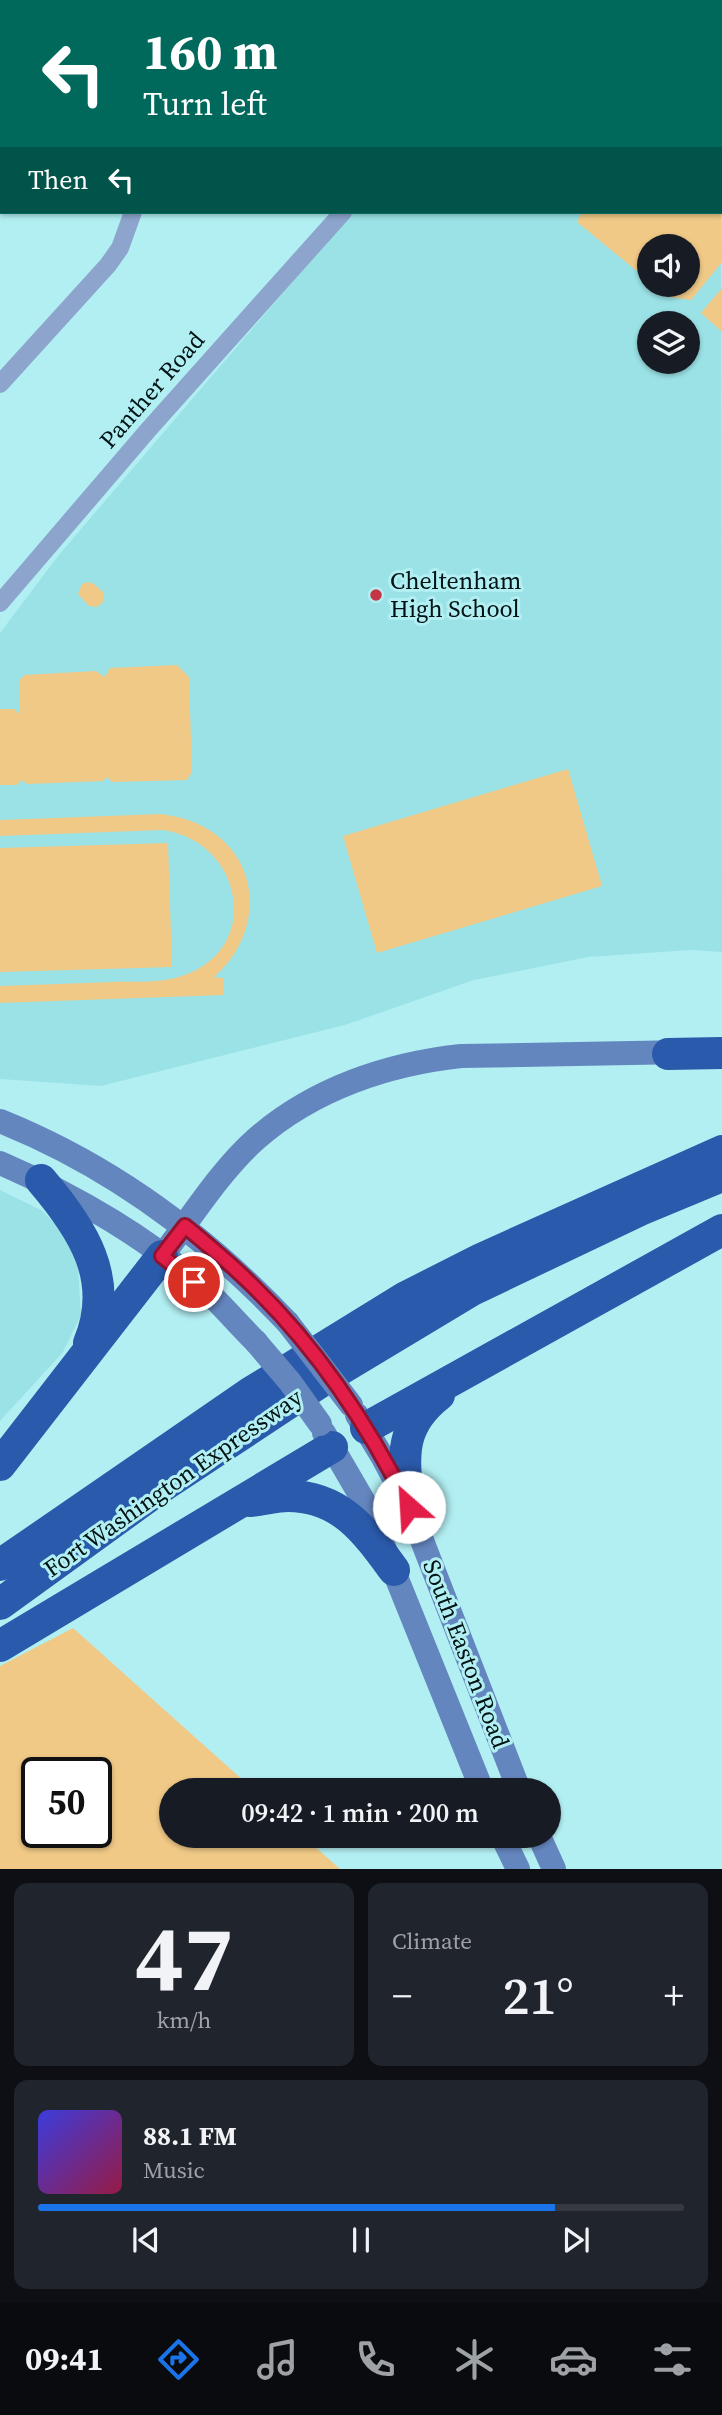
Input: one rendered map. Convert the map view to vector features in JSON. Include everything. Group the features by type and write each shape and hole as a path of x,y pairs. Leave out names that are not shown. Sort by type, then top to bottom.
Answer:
{"highway":[{"path":"667,1054 722,1051"},
{"name":"Fort Washington Expressway","path":"0,1565 250,1393 407,1297 481,1259 722,1151"},
{"name":"Fort Washington Expressway","path":"0,1604 197,1464 334,1373 460,1297 640,1210 722,1176"},
{"path":"41,1181 78,1228 95,1268 99,1291 98,1314 82,1359"},
{"path":"358,1417 474,1368 722,1230"},
{"path":"0,1465 162,1256"},
{"path":"409,1507 404,1460 408,1434 417,1416 432,1401 474,1368"},
{"path":"0,1646 235,1503 326,1436"},
{"path":"235,1503 287,1496 329,1505 352,1518 364,1529 394,1570"}],"main road":[{"path":"162,1256 235,1161 255,1140 281,1120 351,1081 426,1060 461,1056 667,1054"},
{"name":"South Easton Road","path":"0,1121 81,1158 125,1184 185,1226 253,1285 288,1323 358,1417 409,1507 514,1778"},
{"name":"South Easton Road","path":"0,1163 41,1181 108,1219 162,1256 210,1295 256,1342 289,1382 326,1436 370,1511 477,1778"},
{"path":"326,1436 358,1417"},
{"path":"508,1848 518,1869"},
{"path":"544,1848 554,1869"}],"street":[{"path":"0,384 108,265 120,248 132,214"},
{"name":"Panther Road","path":"3,599 149,429 340,214"}],"shaded area":[{"name":"Cheltenham High School","path":"350,214 721,214 722,952 691,950 588,957 474,980 345,1025 101,1086 0,1079 0,633 58,556"},
{"path":"581,214 722,214 722,262 700,289 700,234 637,234 637,271 577,222"},
{"path":"722,288 722,332 701,313"},
{"path":"669,297 693,297 691,300"},
{"path":"88,582 103,592 103,602 97,607 89,606 78,594 82,584"},
{"path":"177,665 189,677 192,772 187,780 112,782 107,777 103,781 27,784 22,780 17,785 0,785 0,709 14,709 20,714 19,681 24,675 96,671 105,677 110,668"},
{"path":"568,769 602,886 377,953 343,836"},
{"path":"161,814 193,822 219,837 235,854 245,874 249,895 248,917 242,939 231,959 214,977 223,978 223,995 0,1003 0,986 163,980 192,972 214,957 228,937 234,915 232,892 224,870 209,851 188,837 162,830 0,836 0,820"},
{"path":"168,843 172,967 0,972 0,848"},
{"path":"0,1190 41,1210 66,1234 78,1267 81,1315 63,1352 0,1421"},
{"path":"73,1628 241,1778 159,1778 159,1848 316,1848 340,1869 0,1869 0,1666"}],"place":[{"name":"Cheltenham High School","path":"376,595"}],"route":[{"path":"194,1282 162,1256 185,1226 253,1285 321,1364 382,1455 409,1507"}]}
